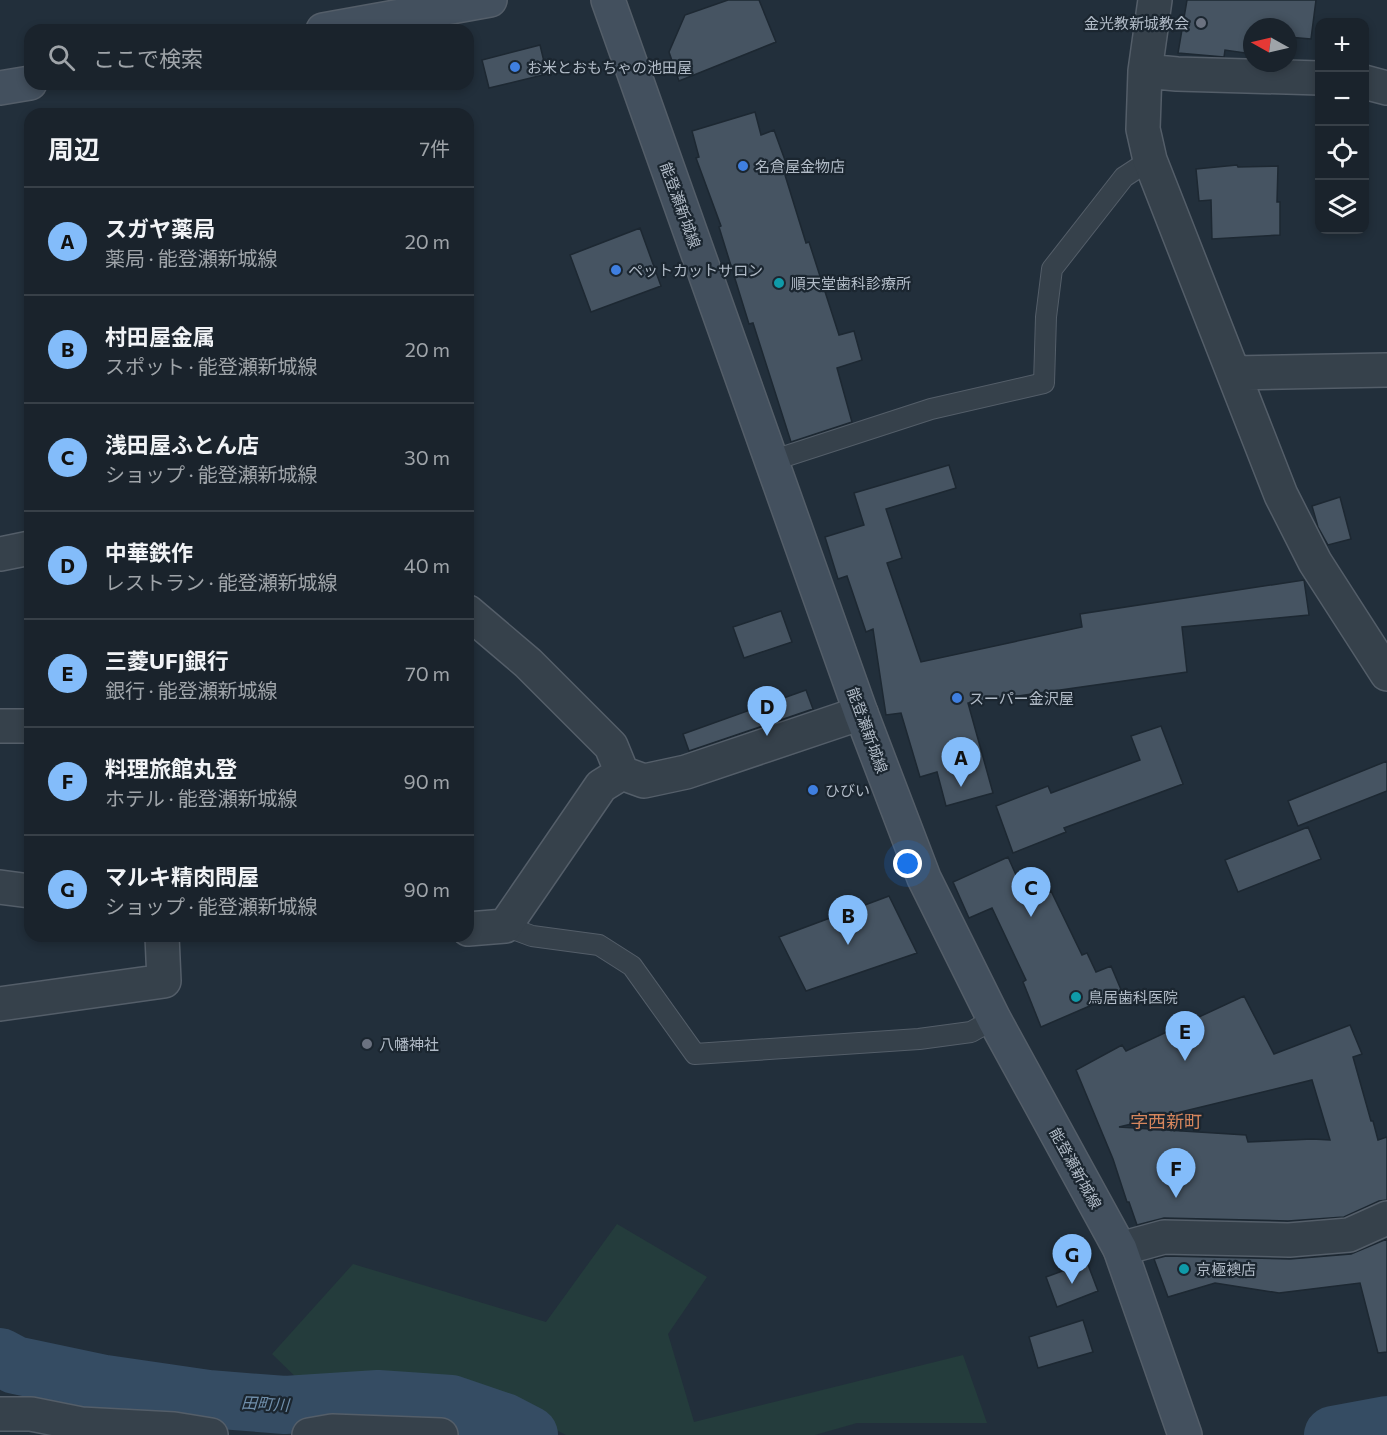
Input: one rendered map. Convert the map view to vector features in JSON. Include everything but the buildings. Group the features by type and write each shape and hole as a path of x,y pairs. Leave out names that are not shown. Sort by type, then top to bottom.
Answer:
{"main road":[{"path":"356,24 490,0"},
{"name":"能登瀬新城線","path":"608,0 861,713 924,879 994,1019 1120,1249 1185,1435"},
{"path":"0,88 24,83"}],"street":[{"path":"1155,0 1144,71 1143,129 1150,160 1281,495 1315,562 1387,674"},
{"path":"1144,71 1315,78"},
{"path":"1369,83 1387,88"},
{"path":"1234,372 1387,370"},
{"path":"0,554 24,549"},
{"path":"474,617 528,663 611,746 622,773 644,781 686,772 861,713"},
{"path":"0,726 24,726"},
{"path":"474,929 505,927 601,786 622,773"},
{"path":"0,887 24,890"},
{"path":"0,1004 164,981 162,942"},
{"path":"1120,1249 1164,1237 1289,1240 1349,1235 1387,1218"},
{"path":"0,1414 31,1414 81,1424 174,1429 211,1435"},
{"path":"309,1435 332,1431 441,1435"}],"lane":[{"path":"771,461 931,409 1044,383 1046,317 1052,269 1124,177 1150,160"},
{"path":"505,927 532,936 599,945 632,966 695,1054 919,1039 971,1032 994,1019"}],"green space":[{"path":"617,1224 707,1277 668,1334 694,1422 963,1355 987,1423 857,1423 815,1435 566,1435 472,1387 401,1374 302,1383 272,1354 353,1264 546,1322"}],"waterway":[{"name":"田町川","path":"0,1357 15,1365 105,1384 208,1399 285,1405 378,1399 451,1404 504,1422 529,1435"},
{"name":"田町川","path":"1333,1435 1387,1425"}],"place":[{"name":"金光教新城教会","path":"1201,23"},
{"name":"お米とおもちゃの池田屋","path":"515,67"},
{"name":"名倉屋金物店","path":"743,166"},
{"name":"ペットカットサロン","path":"616,270"},
{"name":"順天堂歯科診療所","path":"779,283"},
{"name":"スーパー金沢屋","path":"957,698"},
{"name":"中華鉄作","path":"767,736"},
{"name":"スガヤ薬局","path":"961,787"},
{"name":"ひびい","path":"813,790"},
{"name":"浅田屋ふとん店","path":"1031,917"},
{"name":"村田屋金属","path":"848,945"},
{"name":"鳥居歯科医院","path":"1076,997"},
{"name":"八幡神社","path":"367,1044"},
{"name":"三菱UFJ銀行","path":"1185,1061"},
{"name":"料理旅館丸登","path":"1176,1198"},
{"name":"京極襖店","path":"1184,1269"},
{"name":"マルキ精肉問屋","path":"1072,1284"}],"district":[{"name":"字西新町","path":"1166,1121"}]}
